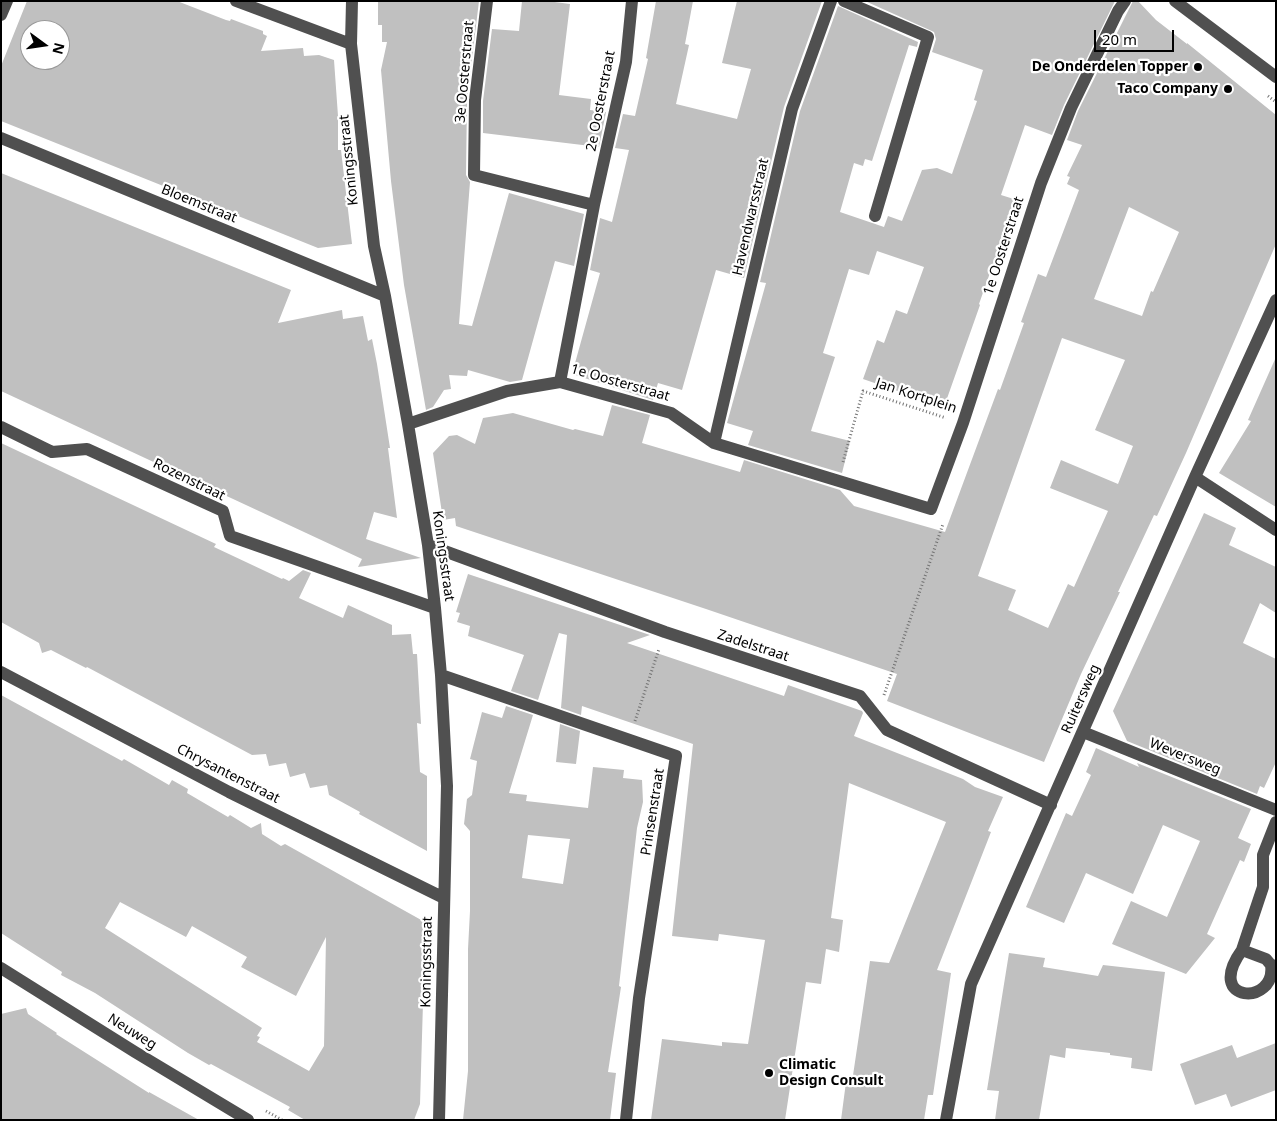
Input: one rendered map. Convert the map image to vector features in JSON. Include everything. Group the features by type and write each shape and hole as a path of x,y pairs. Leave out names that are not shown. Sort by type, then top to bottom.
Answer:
{"street":[{"path":"1,15 7,1"},
{"path":"236,1 352,44"},
{"name":"Koningsstraat","path":"352,1 352,44 374,246 408,424 428,545 441,675 447,786 439,1120"},
{"name":"3e Oosterstraat","path":"487,1 475,100 474,176 594,206"},
{"name":"2e Oosterstraat","path":"560,382 594,206 626,62 632,1"},
{"name":"Havendwarsstraat","path":"714,443 792,109 831,1"},
{"path":"844,1 928,37 875,216"},
{"name":"1e Oosterstraat","path":"408,424 507,391 560,382 671,412 714,443 931,509 963,423 1040,183 1071,108 1118,10 1125,1"},
{"path":"1175,1 1276,77"},
{"name":"Bloemstraat","path":"1,138 384,296"},
{"name":"Ruitersweg","path":"946,1120 972,984 1195,477 1276,300"},
{"name":"Rozenstraat","path":"1,427 52,452 87,449 223,511 230,536 435,608"},
{"path":"1195,477 1276,530"},
{"name":"Zadelstraat","path":"428,545 664,632 860,696 887,730 1051,805"},
{"name":"Chrysantenstraat","path":"1,672 228,792 444,898"},
{"name":"Prinsenstraat","path":"441,675 676,756 639,998 626,1120"},
{"name":"Weversweg","path":"1083,732 1276,810"},
{"path":"1242,950 1266,959 1273,966 1273,981 1256,994 1239,991 1233,982 1232,966 1242,950 1263,887 1263,855 1276,822"},
{"name":"Neuweg","path":"1,968 248,1120"}],"path":[{"name":"Jan Kortplein","path":"838,482 863,391 963,423"},
{"path":"876,717 944,523 931,509"},
{"path":"628,741 664,632"}],"building":[{"path":"27,1 177,1 226,20 230,21 231,19 263,31 263,34 267,36 261,51 303,48 304,56 319,55 334,60 338,116 338,150 341,150 352,244 318,248 1,121 1,66"},
{"path":"378,1 479,1 467,100 466,175 470,182 459,324 472,326 509,193 584,214 574,266 555,261 522,380 510,382 468,370 467,376 449,375 451,389 444,390 433,407 426,410 404,285 391,181 381,70 387,42 382,42 382,25 378,25"},
{"path":"522,1 547,1 570,4 559,95 591,99 590,110 606,112 599,147 483,133 483,101 492,29 519,31"},
{"path":"656,1 693,1 685,44 689,45 676,104 737,119 751,69 722,63 737,1 822,1 784,107 744,278 716,270 682,390 658,383 653,400 572,374 600,273 590,270 600,218 612,222 629,150 615,148 623,114 635,116 648,59 646,58"},
{"path":"865,1 1115,1 1064,105 1052,135 1025,125 1001,195 1017,200 944,407 863,379 877,340 884,343 896,310 907,314 924,267 877,251 869,275 849,269 823,353 835,357 811,431 850,441 842,473 748,445 753,431 727,423 766,283 760,282 800,111 838,6 918,42 917,47 909,45 872,161 865,159 863,166 854,163 840,212 884,227 888,216 902,221 922,170 937,168 952,174 977,101 974,100 983,70 932,52 936,39 934,32"},
{"path":"1133,1 1138,1 1156,20 1276,115 1276,244 1186,453 1157,516 1154,515 1118,592 1120,592 1081,674 1044,762 887,701 897,674 456,526 455,518 443,520 433,453 449,436 457,435 475,444 483,418 513,413 573,430 603,436 612,405 650,415 642,443 740,472 744,460 840,490 854,506 945,532 998,389 1000,390 1024,323 1021,322 1038,274 1046,277 1079,190 1067,184 1070,177 1067,176 1082,145 1067,140 1078,111","holes":["1129,207 1179,232 1153,292 1151,291 1142,316 1094,299","1062,338 1125,360 1095,430 1133,446 1118,484 1061,460 1050,488 1108,511 1074,587 1068,584 1048,628 1008,610 1016,590 978,576"]},
{"path":"1,173 291,290 278,323 342,310 343,319 363,316 368,341 372,339 377,364 390,448 388,448 397,518 374,512 366,539 421,558 358,567 362,559 1,391"},
{"path":"1276,357 1276,507 1219,473 1251,421 1248,420"},
{"path":"1,443 216,544 214,547 282,579 289,581 303,570 311,573 299,598 343,618 348,605 392,625 392,635 411,634 413,654 417,654 421,724 417,723 420,772 427,776 427,851 359,814 360,812 329,795 327,785 310,788 305,773 290,777 286,763 269,766 266,754 252,755 87,667 51,650 42,653 39,643 1,622"},
{"path":"1204,513 1236,528 1229,545 1276,567 1276,613 1260,603 1243,643 1276,659 1276,762 1264,788 1260,786 1257,794 1127,741 1113,711"},
{"path":"468,574 650,635 627,643 784,696 788,685 862,711 863,713 854,736 963,779 975,787 1003,797 988,831 991,832 937,970 951,973 933,1095 928,1095 924,1120 841,1120 846,1082 852,1082 870,961 889,963 946,822 849,783 831,918 843,920 839,952 826,949 821,984 806,982 785,1120 651,1120 662,1039 722,1046 722,1042 748,1044 765,940 719,934 718,941 672,936 693,744 582,706 581,715 561,708 567,635 559,633 538,700 511,691 524,655 468,636 470,626 457,622 460,613 456,612"},
{"path":"1,695 122,761 124,759 169,785 172,780 188,789 187,793 228,817 230,815 251,828 261,823 262,834 281,846 285,844 423,921 423,935 425,935 420,1104 414,1120 305,1120 288,1110 290,1107 188,1053 95,993 61,975 62,972 1,933","holes":["120,902 186,937 192,926 247,957 241,967 296,996 326,937 324,1046 309,1071 257,1042 260,1037 257,1036 262,1028 105,928"]},
{"path":"506,706 533,715 509,793 527,795 526,801 588,808 593,767 624,770 623,778 642,780 643,802 637,828 619,986 621,987 608,1072 616,1073 610,1120 463,1120 468,1071 468,949 470,911 470,831 464,824 467,799 472,795 477,761 470,759 482,712 502,718","holes":["528,835 570,839 563,884 522,878"]},
{"path":"560,724 580,731 576,764 556,762"},
{"path":"1096,748 1139,767 1137,763 1251,809 1238,838 1251,844 1244,862 1240,860 1207,934 1215,938 1186,974 1112,944 1131,901 1167,917 1200,841 1163,825 1133,894 1086,873 1064,923 1026,907 1066,813 1072,816 1091,775 1086,772"},
{"path":"1009,953 1045,958 1043,967 1098,976 1103,965 1165,972 1152,1071 1131,1068 1132,1058 1110,1055 1110,1053 1066,1048 1065,1058 1050,1055 1039,1120 995,1120 999,1091 987,1090"},
{"path":"26,1008 28,1014 56,1034 149,1093 199,1120 1,1120 1,1014"},
{"path":"1276,1043 1276,1090 1231,1107 1226,1094 1195,1105 1180,1064 1232,1045 1237,1058"}],"place":[{"name":"De Onderdelen Topper","path":"1198,67"},
{"name":"Taco Company","path":"1228,89"},
{"name":"Climatic Design Consult","path":"769,1073"}]}
